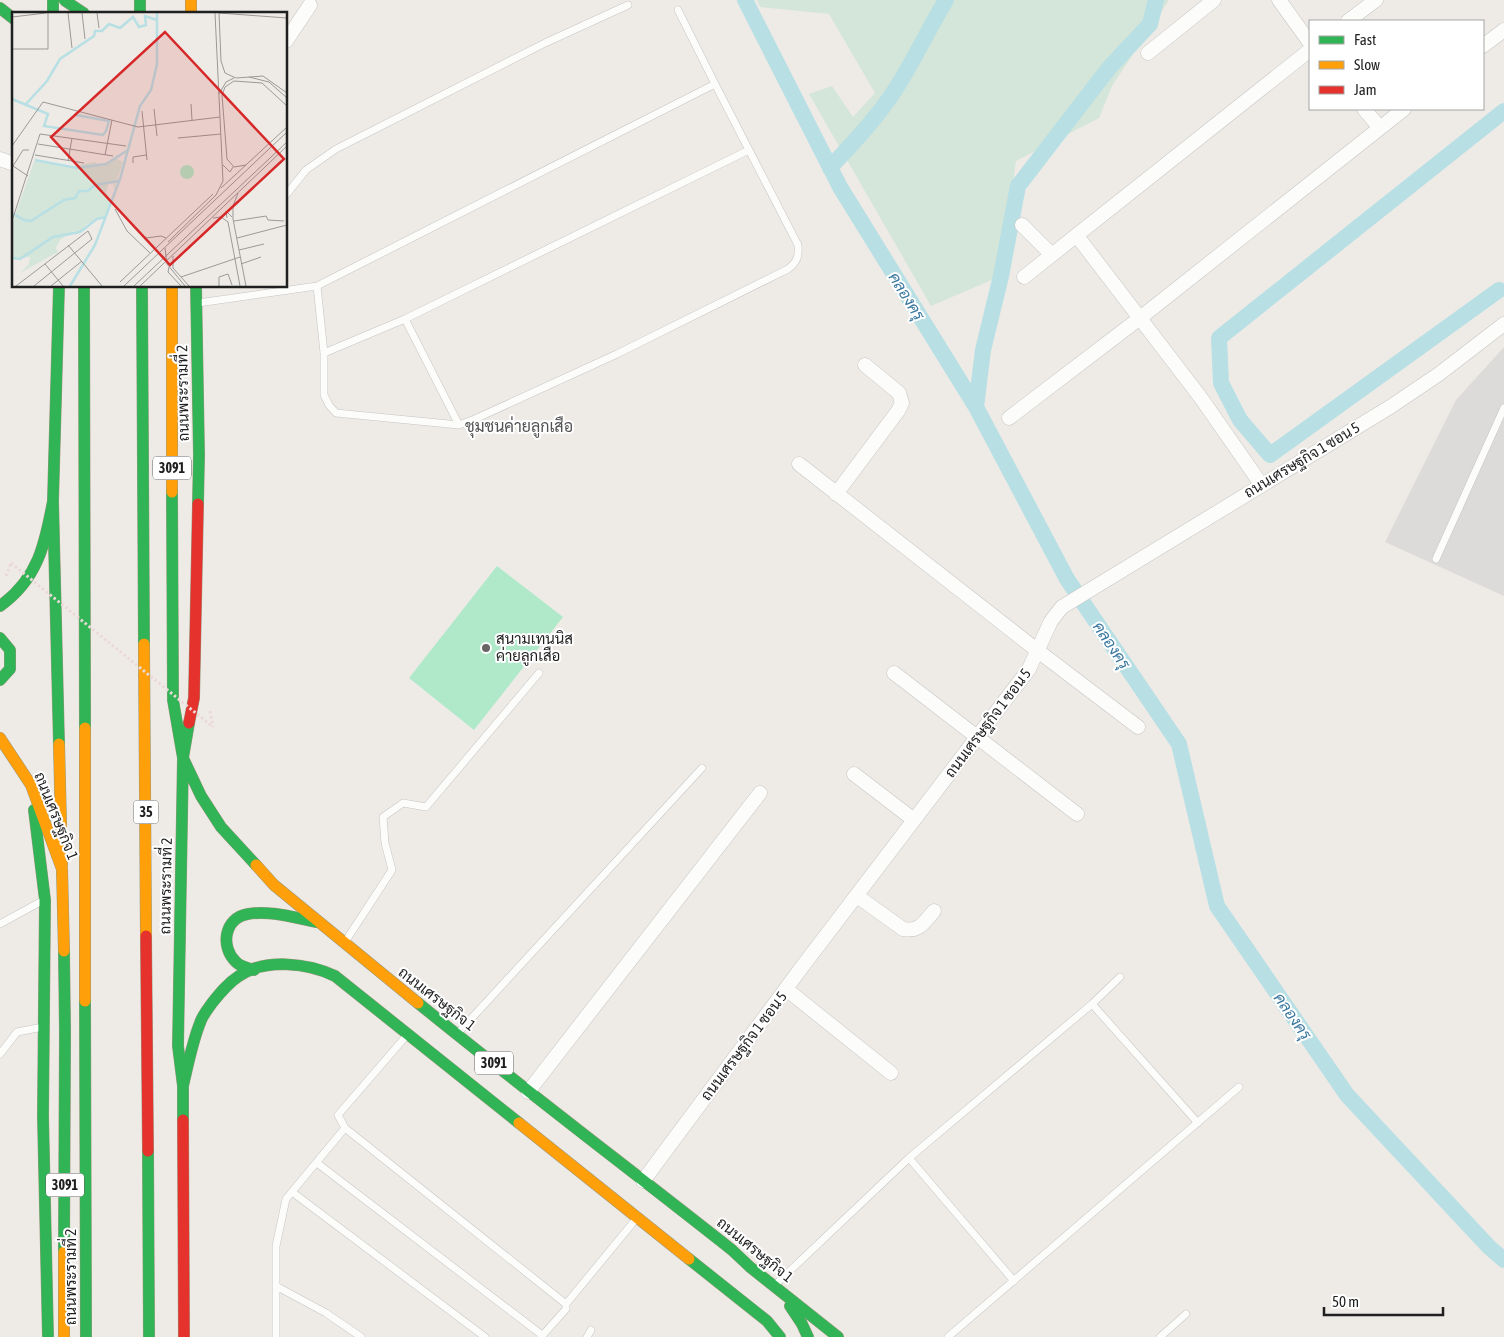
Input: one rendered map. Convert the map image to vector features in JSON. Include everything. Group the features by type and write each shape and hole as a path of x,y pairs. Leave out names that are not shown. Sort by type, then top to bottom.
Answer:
{"main road":[{"path":"64,0 81,12"},
{"path":"0,8 12,17"},
{"path":"59,288 53,501 62,869"},
{"name":"ถนนพระรามที่ 2","path":"84,288 86,1337"},
{"name":"ถนนพระรามที่ 2","path":"142,288 150,1337"},
{"name":"ถนนเศรษฐกิจ 1","path":"172,288 173,700 183,758 201,796 221,827 274,884 317,922 528,1092 732,1250 750,1267 838,1337"},
{"name":"ถนนพระรามที่ 2","path":"184,1337 183,1086 178,1046 183,758 194,698 199,455 196,288"},
{"path":"0,606 12,598 41,557 53,501"},
{"path":"0,638 10,650 10,669 0,680"},
{"name":"ถนนเศรษฐกิจ 1","path":"0,738 31,785 62,869 65,1032 64,1337"},
{"name":"ถนนพระรามที่ 2","path":"31,785 45,900 43,1116 48,1337"},
{"path":"254,970 236,963 227,952 225,942 227,933 230,924 235,918 255,913 317,922"},
{"name":"3091","path":"183,1086 200,1021 221,991 240,975 254,970 282,964 303,965 321,969 335,976 408,1033 754,1310 767,1321 780,1337"},
{"path":"750,1267 785,1301 802,1324 808,1337"}],"street":[{"path":"1148,53 1214,0"},
{"path":"1279,0 1309,41"},
{"path":"1349,20 1376,0"},
{"path":"288,38 310,4"},
{"path":"1484,45 1504,30"},
{"path":"1024,277 1309,51"},
{"path":"1365,110 1380,128"},
{"path":"1009,418 1140,318 1403,110"},
{"path":"0,159 12,163"},
{"path":"1022,225 1052,255"},
{"path":"1078,236 1201,398 1262,484"},
{"name":"ถนนเศรษฐกิจ 1 ซอน 5","path":"643,1181 786,989 1029,670 1051,621 1062,607 1390,407 1439,374 1504,324"},
{"path":"836,494 902,403 899,393 865,366"},
{"path":"799,464 1138,727"},
{"path":"894,673 1077,814"},
{"path":"854,774 914,820"},
{"path":"528,1092 760,793"},
{"path":"857,896 903,929 915,930 934,911"},
{"path":"786,989 891,1073"}],"lane":[{"path":"288,192 306,170 336,149 545,43 628,5"},
{"path":"317,286 324,352 324,395 336,413 459,425 617,354 795,264 798,256 798,245 678,10"},
{"path":"196,303 270,290 317,286 715,84"},
{"path":"324,352 405,319 749,150"},
{"path":"405,319 459,425"},
{"path":"1436,558 1504,408"},
{"path":"344,944 392,870 385,843 382,817 403,803 426,807 539,673"},
{"path":"458,1034 702,768"},
{"path":"0,924 45,900"},
{"path":"774,1285 909,1158 1092,1004 1120,977"},
{"path":"1092,1004 1198,1123"},
{"path":"0,1054 17,1032 43,1027"},
{"path":"408,1033 338,1115 345,1128 566,1304"},
{"path":"948,1337 1239,1087"},
{"path":"276,1337 276,1246 286,1199 345,1128"},
{"path":"909,1158 1014,1281"},
{"path":"317,1163 542,1336 637,1217"},
{"path":"292,1192 485,1337"},
{"path":"276,1286 326,1313 361,1337"},
{"path":"1160,1337 1186,1314"}],"path":[{"path":"11,562 213,727"}],"shaded area":[{"path":"1504,347 1504,596 1385,542 1456,400"}],"green space":[{"path":"757,0 1169,0 1112,86 1099,118 1016,161 1001,276 931,306 809,94 832,86 853,117 875,93 829,14 760,7"},
{"name":"สนามเทนนิส ค่ายลูกเสือ","path":"497,566 563,617 474,730 409,678"}],"waterway":[{"name":"คลองครุ","path":"745,0 840,187 976,407 1067,579 1179,744 1217,906 1347,1095 1489,1247 1504,1260"},
{"path":"830,168 886,103 905,74 946,0"},
{"path":"976,407 983,350 1001,276 1018,186 1109,68 1150,24 1156,0"},
{"path":"1499,290 1270,455 1240,420 1221,383 1219,338 1504,111"}],"traffic: fast":[{"path":"53,0 53,12"},
{"path":"64,0 82,12"},
{"path":"140,0 140,12"},
{"path":"0,8 12,17"},
{"path":"59,288 53,501 59,744"},
{"path":"84,288 85,728"},
{"path":"142,288 144,644"},
{"path":"196,288 198,504"},
{"path":"172,492 173,700 183,758 201,796 221,827 256,865"},
{"path":"0,606 13,596 23,584 38,560 47,532 53,501"},
{"path":"0,638 10,650 10,669 0,680"},
{"path":"183,1120 183,1086 178,1046 183,758 189,723"},
{"path":"34,810 45,900 43,1116 48,1337"},
{"path":"254,970 238,964 228,949 227,934 229,927 234,921 248,914 265,913 317,922"},
{"path":"64,951 64,1252"},
{"path":"183,1086 192,1046 201,1020 224,988 249,970 287,964 312,968 335,976 519,1123"},
{"path":"85,1001 86,1337"},
{"path":"418,1003 732,1250 750,1267 838,1337"},
{"path":"148,1151 149,1337"},
{"path":"689,1259 767,1321 780,1337"},
{"path":"790,1306 808,1337"}],"traffic: slow":[{"path":"191,0 191,12"},
{"path":"172,288 172,492"},
{"path":"144,644 146,936"},
{"path":"85,728 85,1001"},
{"path":"0,738 31,785 62,869 64,951"},
{"path":"59,744 62,865"},
{"path":"256,865 274,885 418,1003"},
{"path":"519,1123 689,1259"},
{"path":"64,1252 64,1337"}],"traffic: jam":[{"path":"189,723 194,698 198,504"},
{"path":"146,936 148,1151"},
{"path":"183,1120 184,1337"}],"place":[{"name":"สนามเทนนิส ค่ายลูกเสือ","path":"486,648"}],"district":[{"name":"ชุมชนค่ายลูกเสือ","path":"519,426"}]}
